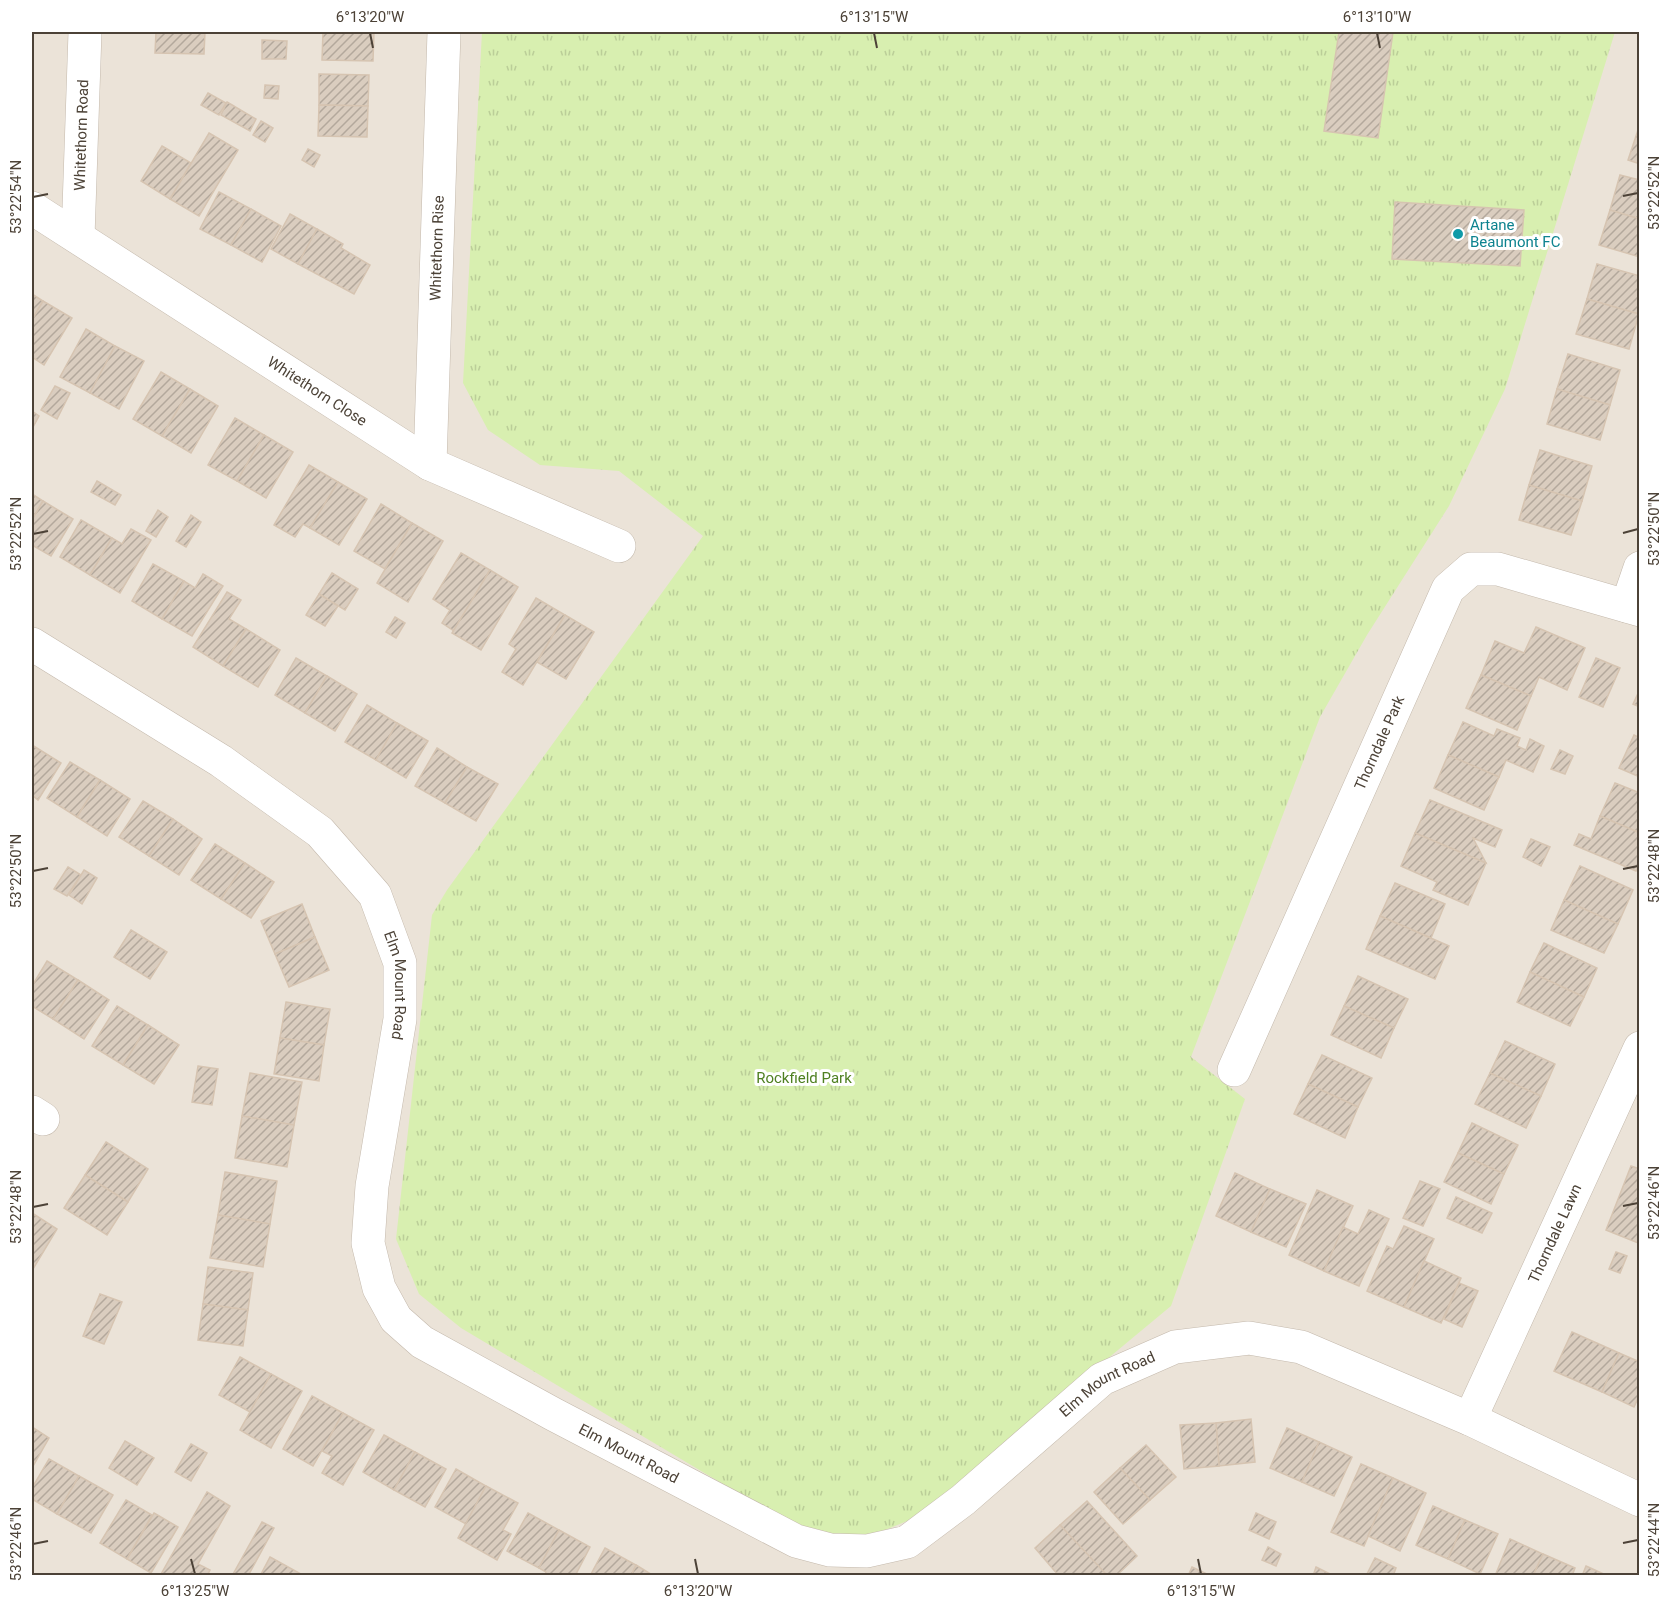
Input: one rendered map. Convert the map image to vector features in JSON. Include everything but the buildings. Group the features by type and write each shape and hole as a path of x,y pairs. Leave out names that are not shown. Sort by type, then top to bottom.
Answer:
{"street":[{"name":"Whitethorn Road","path":"78,237 85,32"},
{"name":"Whitethorn Rise","path":"430,464 444,32"},
{"name":"Whitethorn Close","path":"32,208 430,464 619,546"},
{"path":"1633,608 1640,568"},
{"name":"Thorndale Park","path":"1234,1070 1448,589 1471,569 1498,569 1633,608"},
{"name":"Elm Mount Road","path":"32,644 221,761 320,832 375,895 400,963 400,1019 372,1186 368,1244 379,1288 396,1319 422,1342 553,1414 796,1541 830,1550 867,1551 907,1542 963,1500 1102,1379 1174,1347 1249,1338 1301,1347 1470,1419 1640,1500"},
{"name":"Thorndale Lawn","path":"1470,1419 1633,1081 1640,1047"}],"shaded area":[{"path":"32,32 1639,32 1639,1575 32,1575"}],"green space":[{"name":"Rockfield Park","path":"482,32 1615,32 1505,389 1449,506 1367,635 1320,717 1191,1057 1245,1099 1171,1306 917,1517 863,1539 802,1531 461,1328 419,1294 396,1239 432,915 447,890 703,536 619,471 540,465 488,430 463,383"}],"place":[{"name":"Artane Beaumont FC","path":"1458,234"}]}
